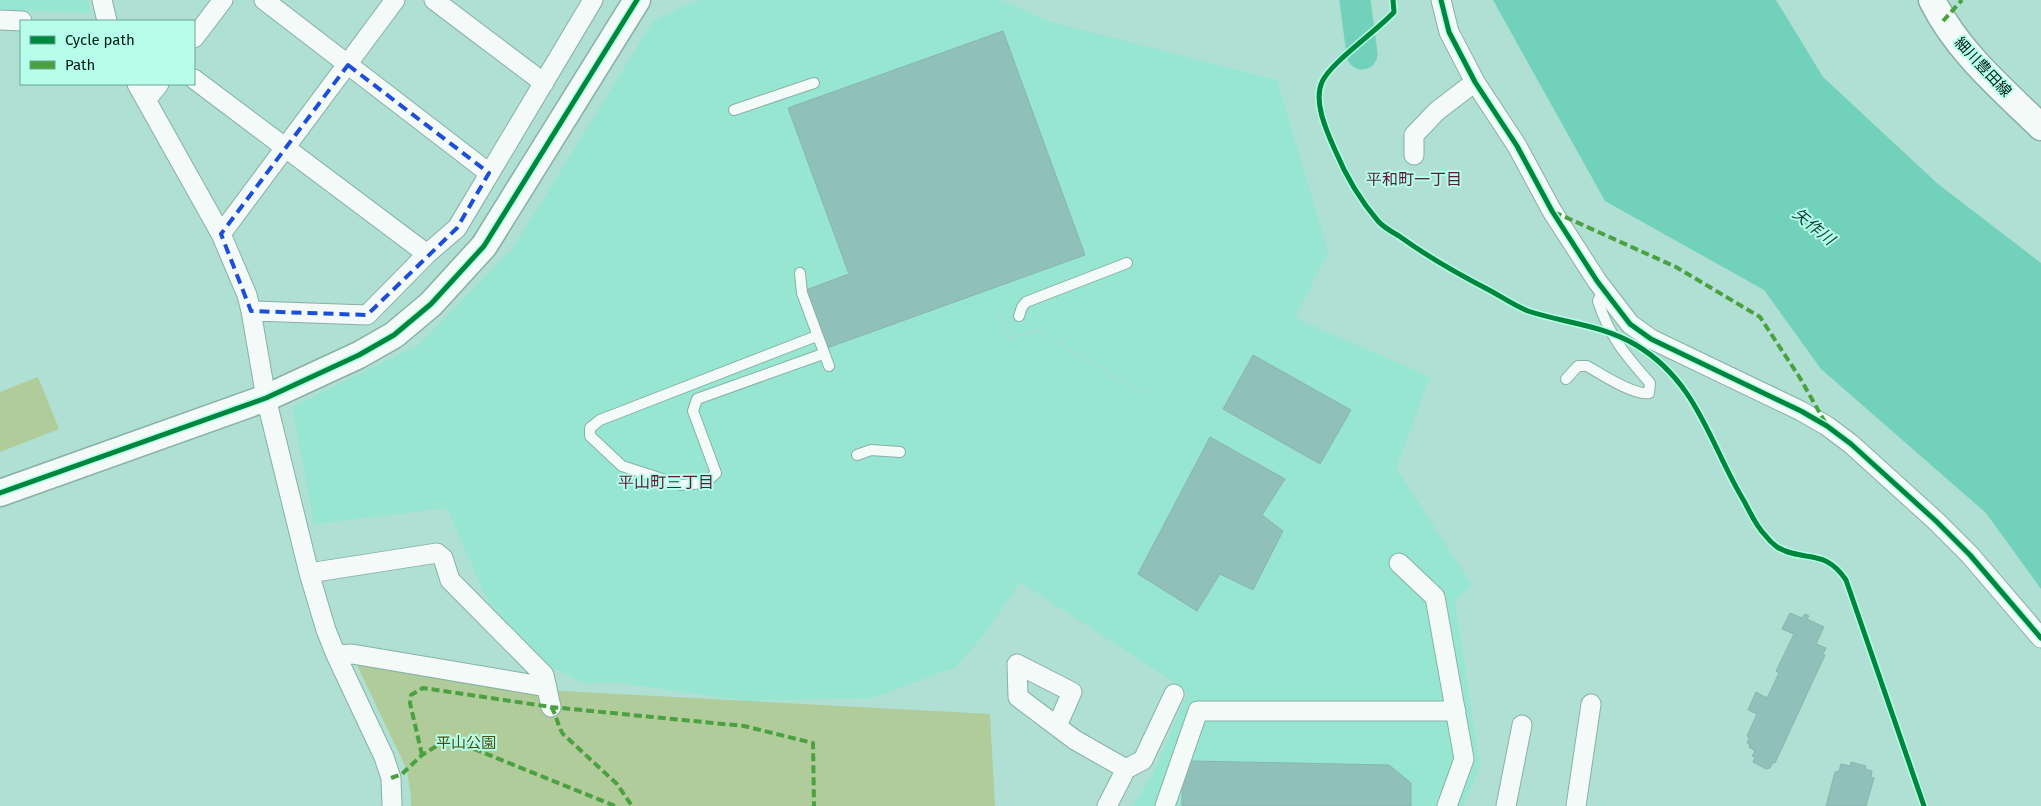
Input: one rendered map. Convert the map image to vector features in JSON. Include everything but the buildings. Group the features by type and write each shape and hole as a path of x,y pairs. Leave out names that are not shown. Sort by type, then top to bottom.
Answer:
{"street":[{"path":"102,0 107,20"},
{"path":"195,37 224,0"},
{"path":"264,0 489,173"},
{"path":"221,234 395,0"},
{"path":"434,0 544,83"},
{"path":"251,310 367,315 427,254 456,228 593,0"},
{"path":"0,494 266,398 360,355 394,335 431,304 484,246 637,0"},
{"path":"1441,0 1448,32 1475,82 1517,146 1552,211 1603,289 1630,324 1651,339 1801,411 1827,426 1851,444 1936,521 1970,556 2041,638"},
{"name":"細川豊田線","path":"1932,0 1942,21 1966,52 2041,127"},
{"path":"0,20 20,21"},
{"path":"195,80 427,254"},
{"path":"1414,155 1414,135 1436,111 1475,82"},
{"path":"138,85 221,234 251,310 266,398 309,573 326,630 336,655 384,757 391,778 392,806"},
{"path":"146,100 158,85"},
{"path":"309,573 437,553 443,558 450,580 544,675 550,707"},
{"path":"1399,563 1435,597 1464,759 1447,806"},
{"path":"336,655 352,654 547,687"},
{"path":"1107,806 1126,769 1144,760 1174,694"},
{"path":"1576,806 1591,704"},
{"path":"1165,806 1198,711 1456,711"},
{"path":"1506,806 1522,725"},
{"path":"1056,726 1075,740 1126,769"}],"lane":[{"path":"734,110 814,83"},
{"path":"1019,316 1022,306 1026,302 1128,263"},
{"path":"800,273 802,292 830,366"},
{"path":"1566,379 1578,366 1587,366 1631,389 1644,394 1649,393 1650,383 1621,351 1604,319 1598,301 1603,289"},
{"path":"814,337 600,420 590,428 590,436 622,466 681,485 705,484 716,473 693,411 697,400 820,355"},
{"path":"856,456 871,450 900,452"}],"path":[{"path":"1001,312 1009,339 1036,330 1144,393"}],"highlighted area":[{"path":"348,65 489,173 457,228 367,315 251,311 221,234"}],"shaded area":[{"path":"0,0 88,0 91,13 0,10"},
{"path":"698,0 1001,0 1048,21 1277,80 1328,252 1295,318 1430,377 1396,468 1472,585 1455,601 1480,767 1463,806 1132,806 1153,774 1187,694 1175,683 1020,582 986,632 956,667 872,698 746,701 620,683 583,683 546,664 488,602 447,508 314,524 292,407 419,345 513,248 653,21"}],"green space":[{"path":"38,377 59,429 0,452 0,392"},
{"name":"平山公園","path":"355,661 543,690 990,714 995,806 411,806 407,770"}],"water":[{"name":"矢作川","path":"1493,0 1776,0 1823,77 1938,184 2041,263 2041,589 1986,513 1821,369 1764,290 1605,201"}],"waterway":[{"path":"1355,0 1362,54"}],"marked path":[{"path":"1943,21 1962,0"},
{"path":"1554,212 1676,267 1760,317 1800,378 1826,424"},
{"path":"422,755 410,703 411,695 423,688 551,707 744,726 813,743 814,806"},
{"path":"551,707 563,734 617,784 632,806"},
{"path":"391,778 402,774 422,755 443,742 462,744 615,806"}],"cycle path":[{"path":"0,493 266,398 359,355 394,335 431,304 484,246 637,0"},
{"path":"1393,0 1394,12 1334,66 1322,82 1320,90 1320,108 1325,126 1343,168 1359,196 1382,225 1455,271 1528,311 1597,329 1623,338 1657,360 1674,377 1700,416 1753,519 1769,540 1775,546 1787,552 1822,559 1830,563 1846,580 1924,806"},
{"path":"1441,0 1449,32 1475,82 1517,146 1552,211 1597,281 1630,324 1651,339 1801,411 1827,426 1851,444 1936,521 1970,555 2041,638"}],"district":[{"name":"平和町一丁目","path":"1414,179"},
{"name":"平山町三丁目","path":"666,482"}]}
